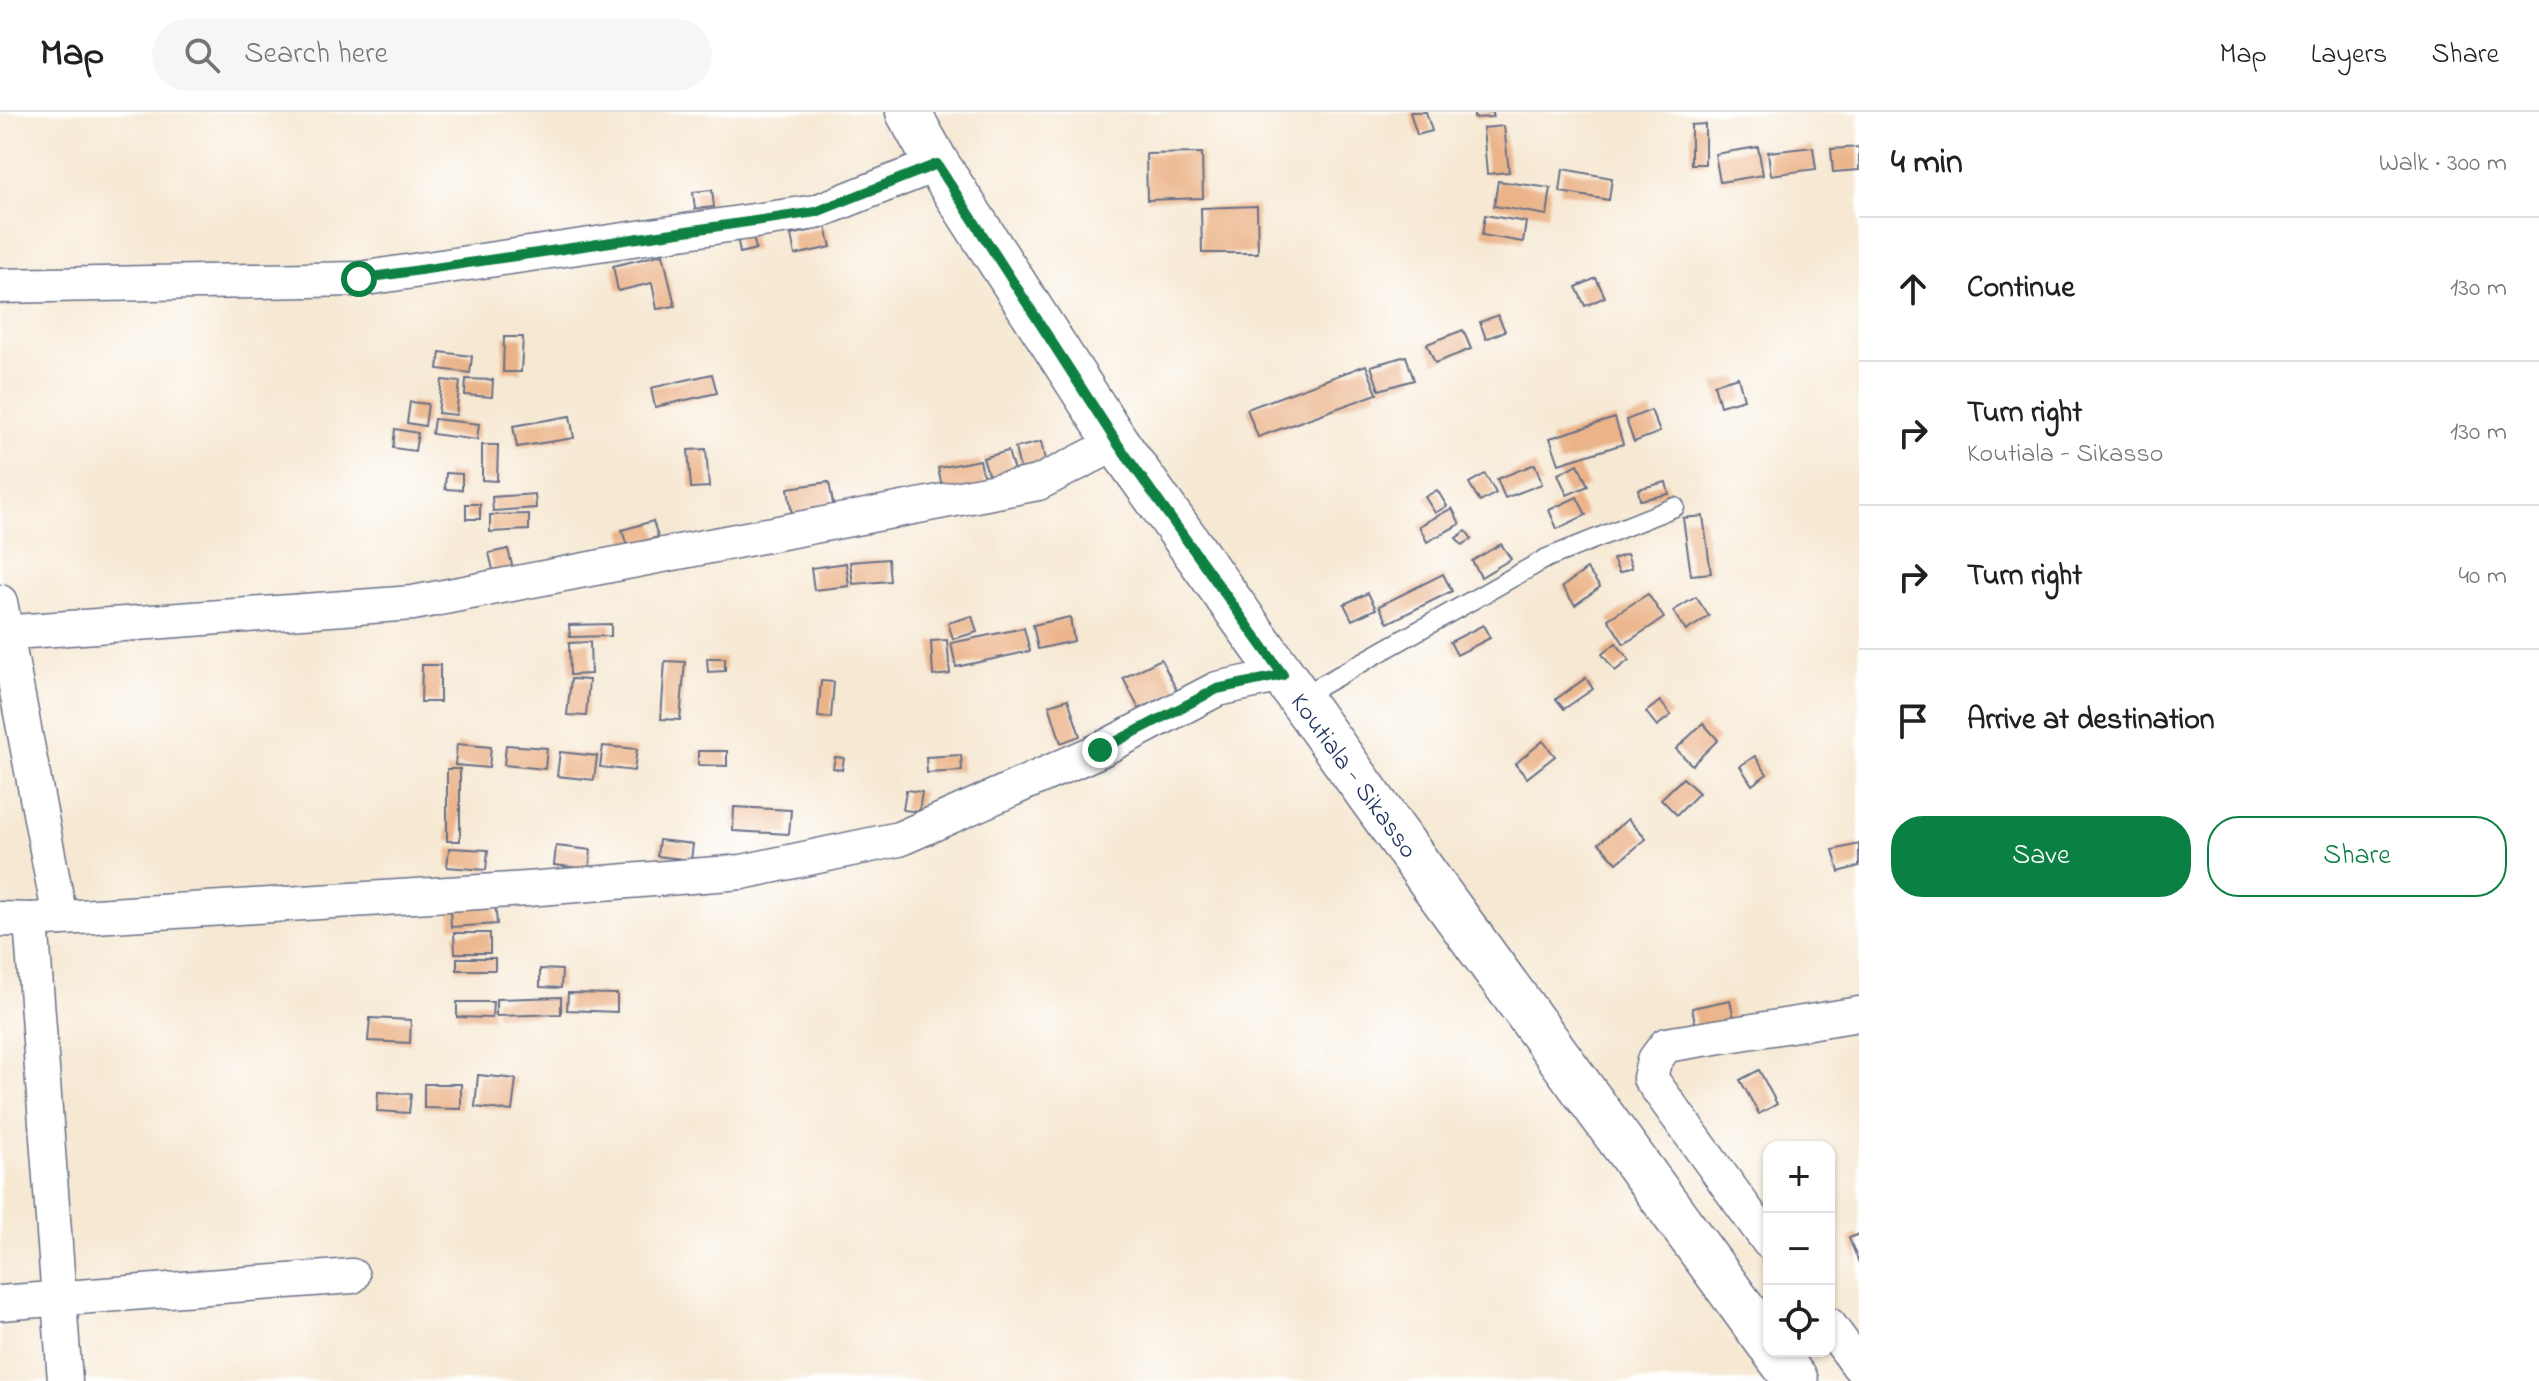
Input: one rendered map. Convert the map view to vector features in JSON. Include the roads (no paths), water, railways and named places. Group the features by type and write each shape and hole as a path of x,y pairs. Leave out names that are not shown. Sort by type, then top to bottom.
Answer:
{"main road":[{"name":"Koutiala - Sikasso","path":"908,112 937,164 1117,443 1763,1336"},
{"path":"1778,1357 1796,1381"}],"street":[{"path":"0,286 359,279 816,212 937,164"},
{"path":"65,1381 30,919 2,623 413,603 1038,483 1117,443"},
{"path":"30,919 527,889 742,872 899,839 1100,750 1217,689 1291,686"},
{"path":"1763,1234 1650,1078 1654,1061 1666,1045 1859,1014"},
{"path":"0,1303 352,1276"},
{"path":"1835,1333 1859,1366"}],"lane":[{"path":"1291,686 1547,558 1675,507"}]}
